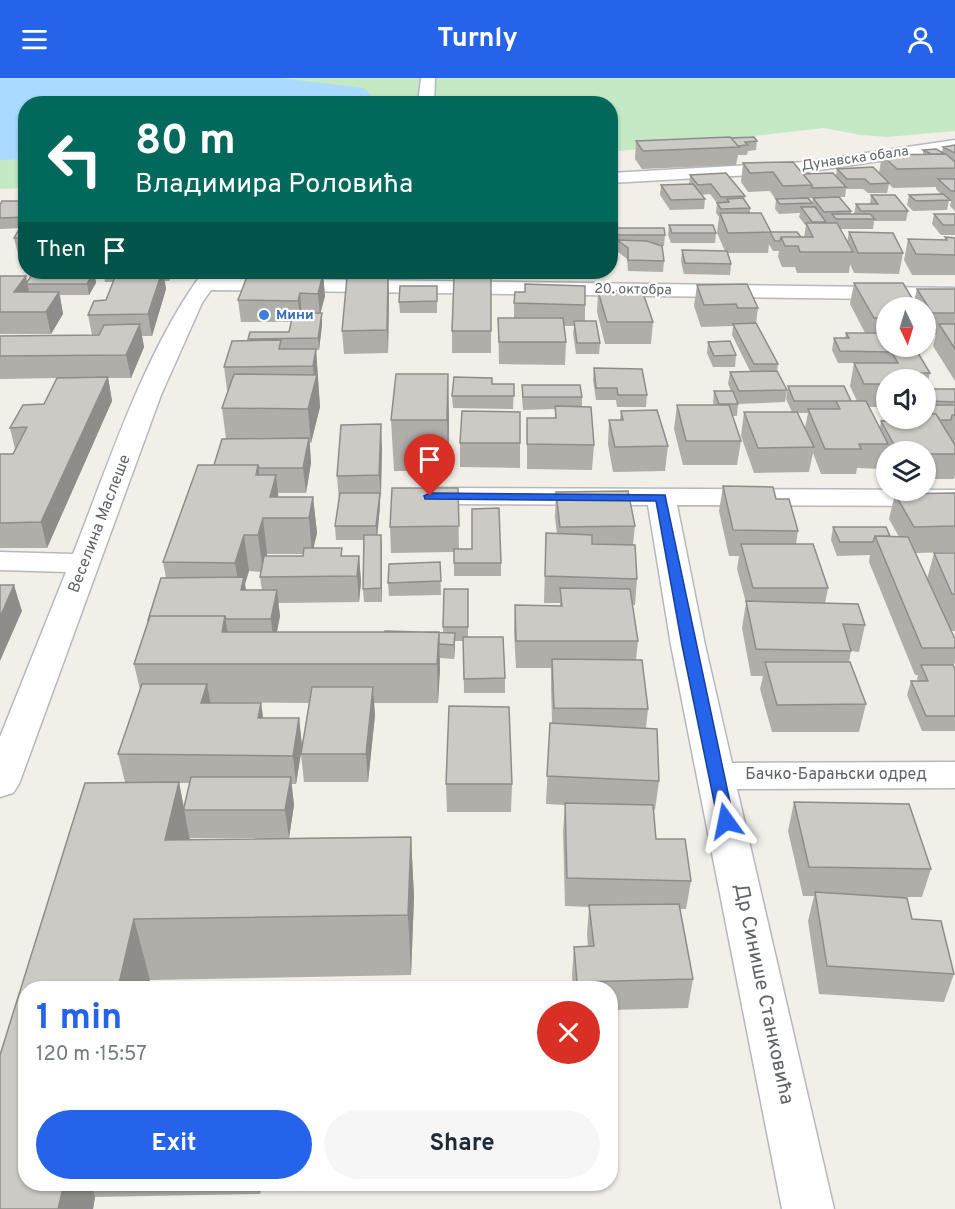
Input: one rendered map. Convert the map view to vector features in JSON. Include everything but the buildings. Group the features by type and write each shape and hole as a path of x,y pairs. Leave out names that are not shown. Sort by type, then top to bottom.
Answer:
{"street":[{"path":"427,96 428,78"},
{"name":"Дунавска обала","path":"618,178 805,167 955,145"},
{"name":"Веселина Маслеше","path":"0,784 149,395 207,279"},
{"name":"20. октобра","path":"255,279 955,294"},
{"path":"430,496 955,498"},
{"name":"Др Синише Станковића","path":"661,497 688,645 808,1209"},
{"path":"0,561 84,564"},
{"name":"Бачко-Барањски одред","path":"716,776 955,775"}],"green space":[{"path":"0,78 955,78 955,131 887,137 824,128 618,151 618,96 18,96 18,188 0,189"}],"water":[{"path":"0,78 280,78 364,88 371,96 18,96 18,159 0,160"}],"place":[{"name":"Мини","path":"264,315"}],"route":[{"path":"430,496 661,497 688,645 726,821"}]}
